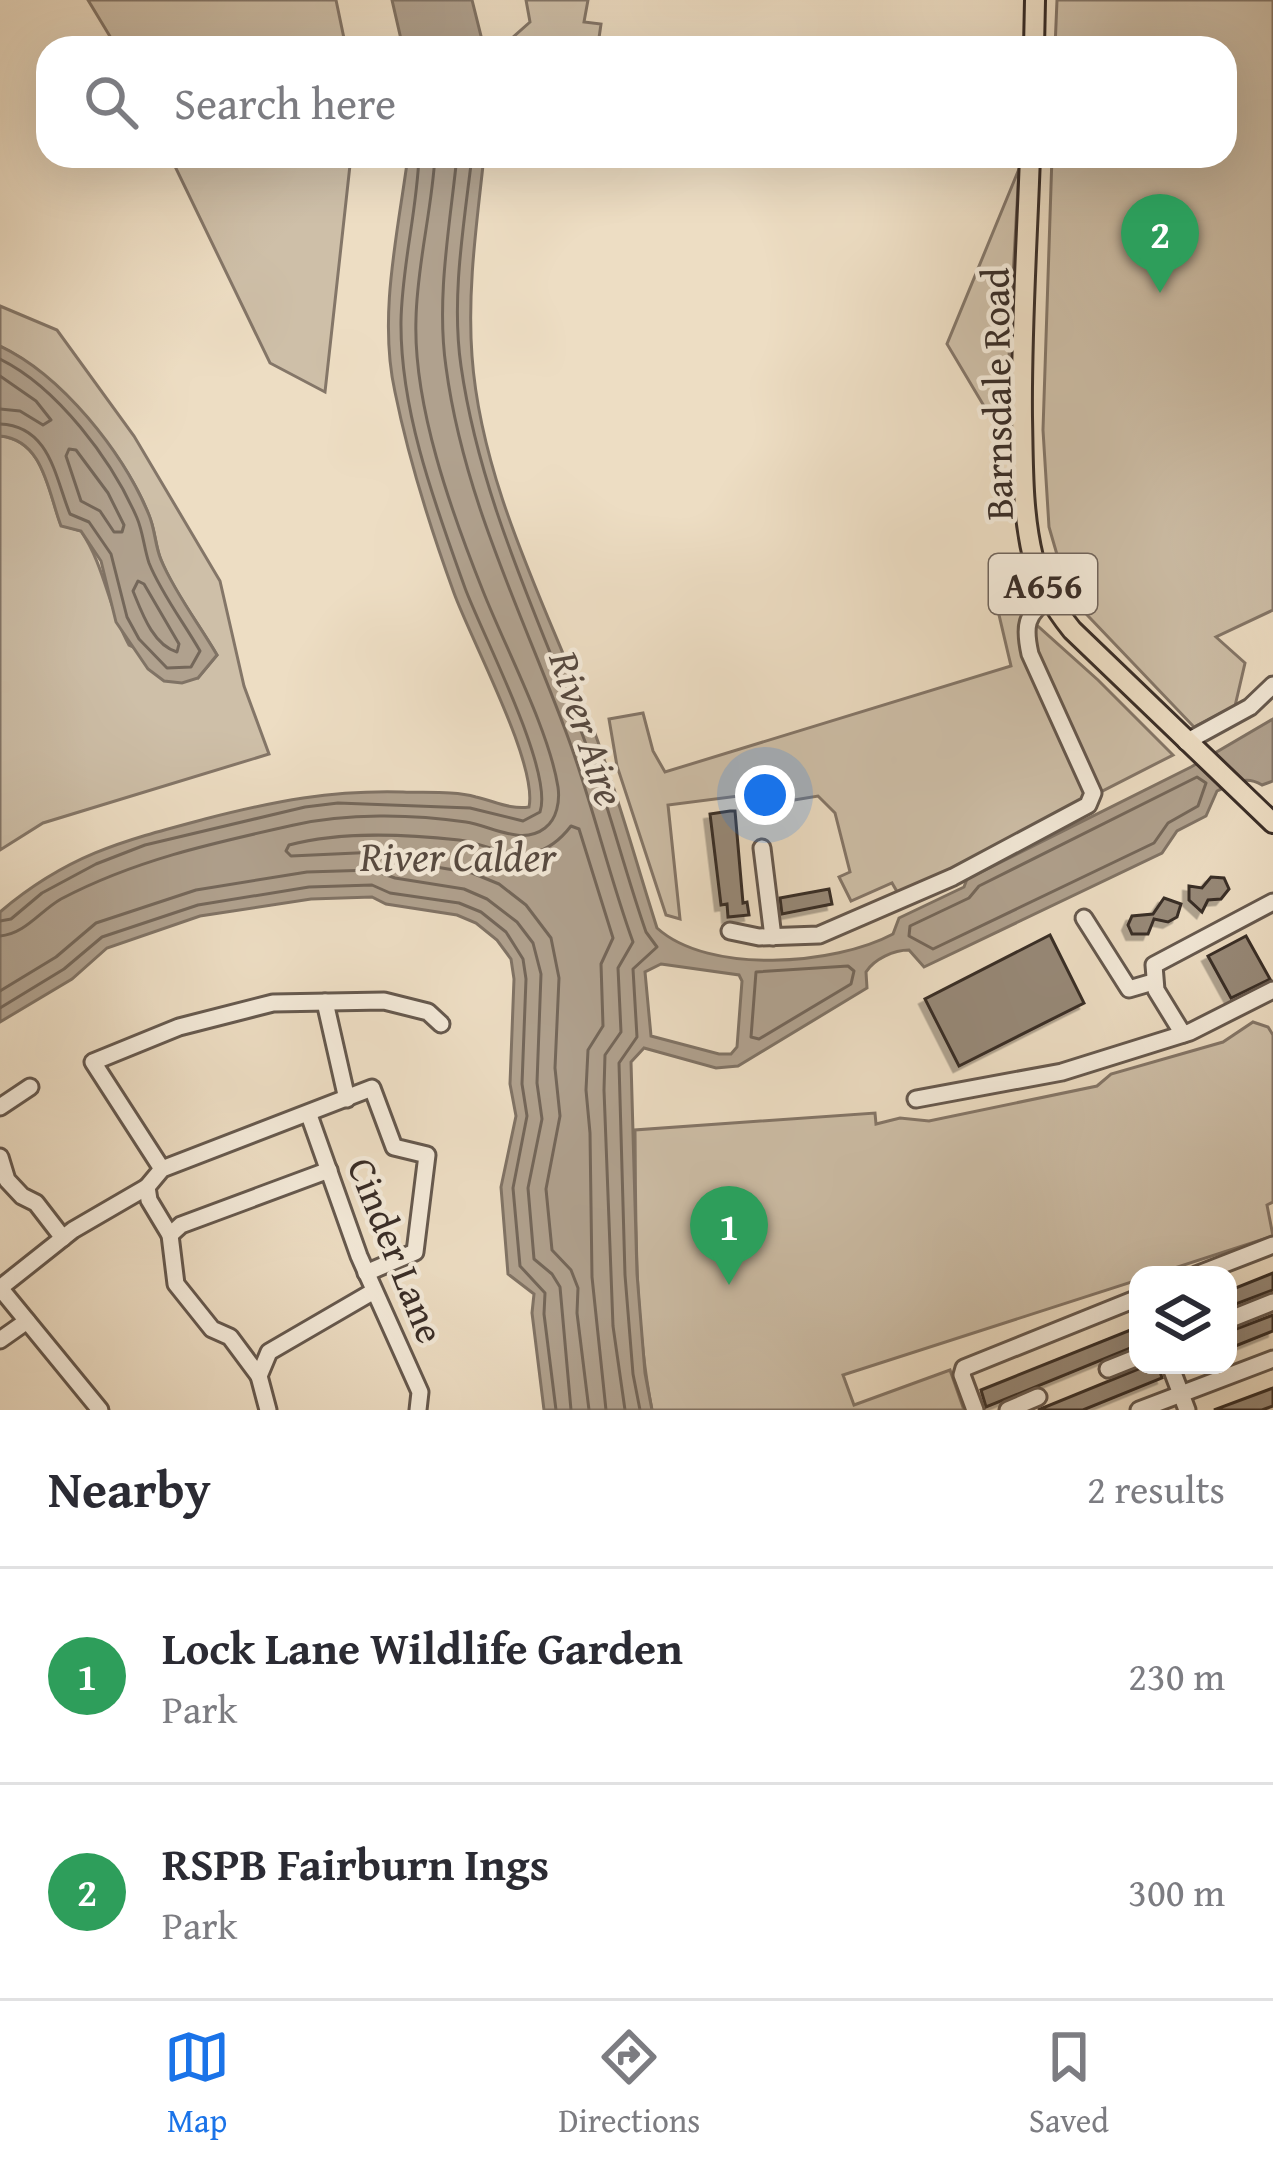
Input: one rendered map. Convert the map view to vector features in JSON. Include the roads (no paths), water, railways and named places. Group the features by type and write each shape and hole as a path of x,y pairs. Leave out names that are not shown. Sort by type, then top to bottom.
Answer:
{"main road":[{"path":"1034,36 1035,0"},
{"name":"Barnsdale Road","path":"1030,168 1022,374 1023,455 1034,559 1050,598 1072,630 1273,823"}],"street":[{"path":"730,931 773,937 819,935 952,877 1091,801 1093,793 1030,654 1025,630 1029,614 1050,598"},
{"path":"1192,747 1273,685"},
{"path":"762,848 773,937"},
{"path":"1184,1034 1153,982 1154,965 1273,902"},
{"path":"1084,918 1123,983 1134,989 1153,982"},
{"path":"916,1099 1062,1072 1184,1034 1273,990"},
{"path":"325,1002 347,1099"},
{"path":"162,1169 93,1062 178,1027 273,1003 408,1005 428,1012 441,1024"},
{"path":"0,1107 30,1087"},
{"path":"74,1410 95,1404 0,1288 63,1238 147,1187 162,1169 372,1088 394,1147 427,1155 415,1252 366,1273"},
{"name":"Cinder Lane","path":"309,1114 366,1273 420,1392 418,1410"},
{"path":"0,1157 7,1180 36,1203 63,1238"},
{"path":"176,1230 329,1170"},
{"path":"147,1187 149,1200 176,1230 176,1284 212,1330 230,1337 260,1376 268,1410"},
{"path":"1218,1266 1273,1244"},
{"path":"260,1376 268,1352 374,1292"},
{"path":"975,1410 962,1375 971,1363 1129,1302"},
{"path":"1237,1316 1273,1302"},
{"path":"0,1340 27,1321"},
{"path":"1139,1410 1184,1402 1273,1359"},
{"path":"1108,1369 1129,1361"},
{"path":"1008,1410 1039,1397"}],"water":[{"path":"392,0 472,0 481,36 400,36"},
{"path":"406,168 483,168 471,331 488,450 518,542 599,746 657,928 680,943 739,959 773,960 868,945 893,934 899,918 964,887 967,879 1191,767 1273,719 1273,781 1262,785 1240,781 1217,791 1206,816 1177,831 1162,853 924,967 909,950 885,956 866,972 867,988 738,1066 716,1068 644,1048 631,1062 637,1274 652,1410 544,1410 532,1313 534,1294 508,1274 501,1187 516,1116 510,1084 514,979 511,959 476,923 372,897 311,899 200,916 107,948 72,979 0,1022 0,912 49,877 96,852 231,813 327,795 450,793 529,807 529,787 514,733 462,614 413,469 390,363 395,244","holes":["661,964 739,975 737,1047 731,1054 651,1036 645,972"]},
{"path":"0,346 68,396 107,441 138,491 167,572 217,655 198,678 164,681 148,669 116,622 101,561 81,531 61,526 35,457 15,440 0,436"}],"place":[{"name":"RSPB Fairburn Ings","path":"1160,293"},
{"name":"Lock Lane Wildlife Garden","path":"729,1285"}],"water label":[{"name":"River Aire","path":"588,728"},
{"name":"River Calder","path":"458,855"}]}
